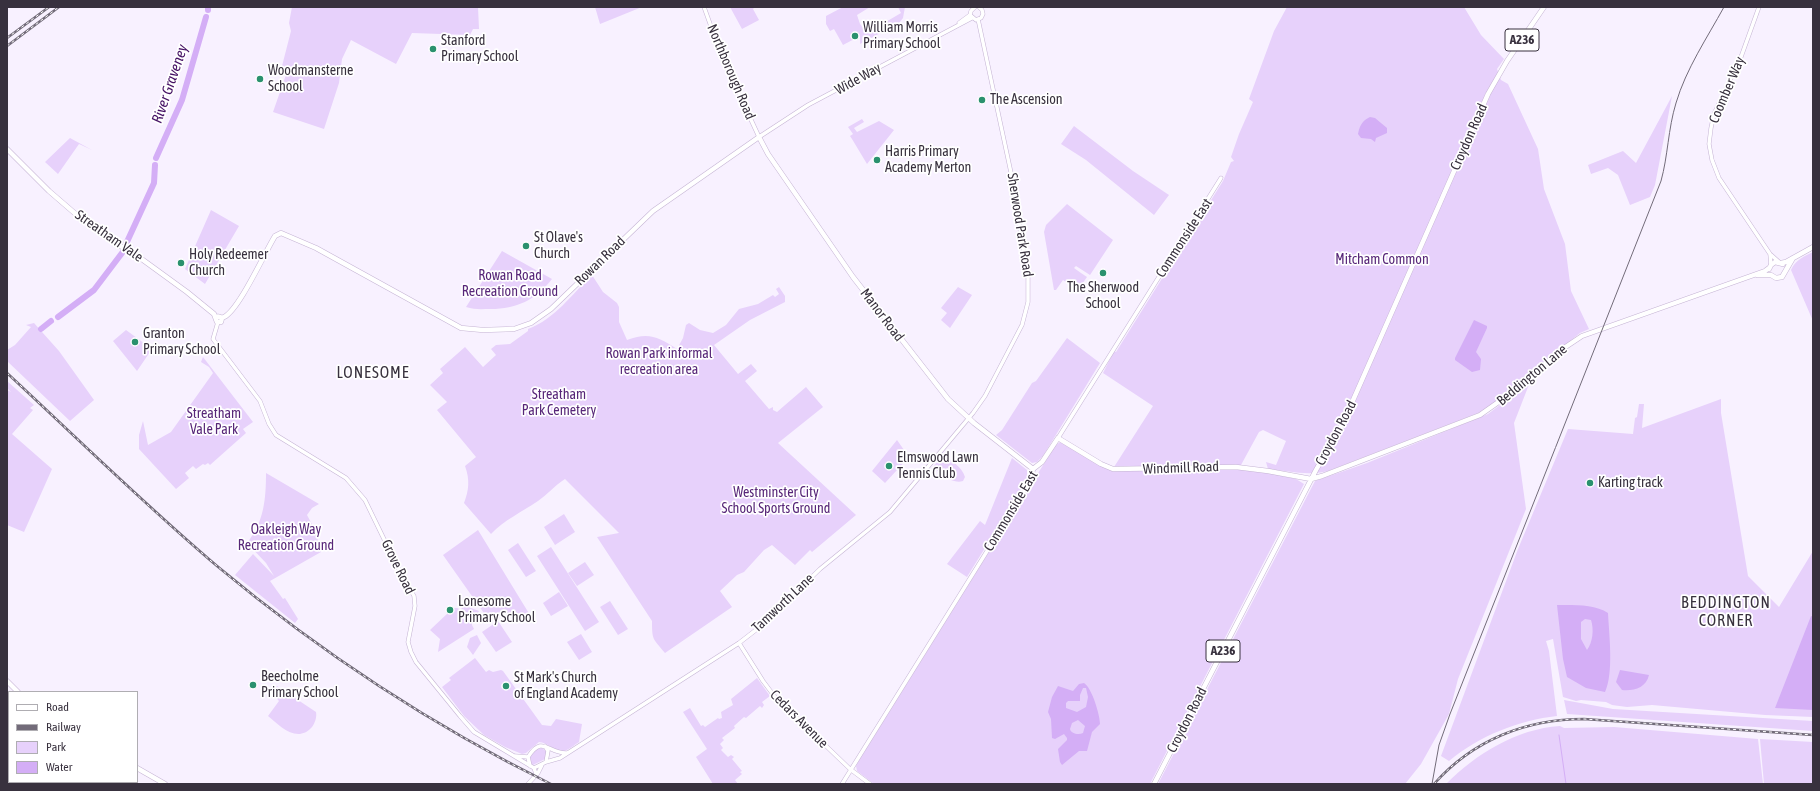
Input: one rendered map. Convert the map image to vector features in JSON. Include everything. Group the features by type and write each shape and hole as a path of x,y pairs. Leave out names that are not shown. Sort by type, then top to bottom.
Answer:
{"main road":[{"name":"Croydon Road","path":"1154,784 1311,479 1343,423 1476,120 1500,73 1544,7"},
{"name":"Rowan Road","path":"218,319 232,310 252,279 274,238 279,233 290,236 316,248 459,327 483,330 514,329 531,323 548,312 653,211 759,137"},
{"name":"Manor Road","path":"759,137 768,154 853,277 928,374 952,402 969,418 1033,469"},
{"name":"Streatham Vale","path":"7,149 39,181 78,216 122,247 141,258 197,300 218,319"},
{"name":"Beddington Lane","path":"1311,479 1480,415 1507,396 1564,348 1582,336 1755,275 1770,266 1793,258 1813,247"},
{"name":"Beddington Lane","path":"1755,275 1771,275 1776,278 1782,277 1785,269 1793,258"},
{"path":"1780,262 1785,269"},
{"path":"1770,266 1771,275"},
{"name":"Windmill Road","path":"1058,438 1111,469 1245,467 1311,479"},
{"name":"Commonside East","path":"1033,469 1042,462 1058,438"},
{"path":"7,681 17,691"},
{"path":"138,769 165,784"}],"street":[{"name":"Northborough Road","path":"704,7 722,57 759,137"},
{"path":"975,7 971,11 971,16 978,20"},
{"name":"Sherwood Park Road","path":"969,418 988,392 1022,325 1028,302 1029,285 1012,175 978,20 983,14 979,7"},
{"name":"Coomber Way","path":"1759,7 1742,55 1714,114 1710,128 1709,144 1712,160 1719,178 1770,254 1780,262"},
{"name":"Wide Way","path":"759,137 808,105 971,16"},
{"name":"Commonside East","path":"1058,438 1221,178"},
{"path":"1770,254 1770,266"},
{"name":"Grove Road","path":"218,319 213,336 214,341 257,396 264,409 271,428 278,438 346,479 360,494 378,525 399,570 414,596 414,606 408,638 412,655 472,730 530,766"},
{"name":"Tamworth Lane","path":"546,762 560,758 568,753 739,643 761,626 820,569 890,512 969,418"},
{"name":"Commonside East","path":"842,784 1027,487 1033,476 1033,469"},
{"name":"Cedars Avenue","path":"739,643 763,682 775,697 850,769 870,784"},
{"path":"544,746 548,751 546,762 534,768 530,766 528,757 538,746 544,746 561,753 568,753"},
{"name":"Grove Road","path":"515,756 528,757"},
{"path":"528,784 542,765"},
{"path":"534,768 535,776"}],"green space":[{"path":"292,7 478,7 479,29 473,29 470,35 412,33 396,64 351,40 342,59 339,83 324,129 273,112 288,69 282,66 291,31 289,23"},
{"path":"595,7 642,7 600,24"},
{"path":"730,7 755,7 753,9 759,20 742,29"},
{"path":"843,7 870,7 857,15 860,24 867,33 901,13 898,7 905,7 903,18 899,23 860,44 860,36 843,45 834,29 830,31 826,24 826,16"},
{"name":"Mitcham Common","path":"1287,7 1464,7 1481,35 1504,59 1497,69 1501,80 1508,84 1538,149 1544,189 1565,244 1571,291 1589,329 1580,333 1486,410 1328,471 1306,473 1268,469 1266,462 1276,465 1286,441 1263,430 1259,432 1241,465 1114,467 1153,406 1103,373 1114,351 1116,352 1223,181 1231,162 1234,161 1231,157 1253,102 1249,99 1274,31"},
{"path":"1672,96 1655,185 1650,197 1630,205 1618,175 1608,168 1591,174 1588,165 1623,151 1636,163"},
{"path":"862,119 864,122 854,128 857,132 879,121 894,130 867,164 850,136 853,134 848,127"},
{"path":"1074,126 1133,171 1169,195 1154,215 1086,160 1061,144"},
{"path":"70,138 92,150 79,144 58,174 45,162"},
{"path":"1067,204 1113,240 1090,275 1076,266 1074,268 1087,277 1078,290 1063,280 1056,290 1054,290 1044,232 1046,225"},
{"path":"211,210 239,226 205,284 185,269"},
{"name":"Rowan Road Recreation Ground","path":"502,251 552,279 539,293 517,305 500,309 475,309 466,307"},
{"path":"1813,252 1813,321 1791,270 1798,261"},
{"name":"Streatham Park Cemetery","path":"592,275 603,292 617,303 619,307 619,322 627,340 641,336 653,337 664,341 677,349 683,338 686,325 689,323 700,330 713,333 726,325 739,309 758,304 773,295 775,297 779,294 776,289 779,287 785,296 785,302 750,320 714,345 738,374 751,364 757,371 745,381 769,409 773,407 773,410 777,412 806,387 823,407 778,443 856,515 812,552 810,550 795,565 772,545 764,550 744,572 737,575 720,591 732,607 665,653 654,639 652,632 652,621 597,537 619,533 565,479 541,499 507,520 491,534 464,503 468,485 468,476 465,466 476,457 437,410 447,402 430,385 443,373 440,369 465,347 483,367 496,355 491,349 496,345 510,344 528,331 528,329 547,319 555,313"},
{"path":"958,287 972,295 950,328 941,320 947,313 941,308"},
{"path":"34,323 59,351 94,400 70,421 7,361 7,350 15,345 31,327 26,325"},
{"path":"126,330 152,349 137,371 113,341"},
{"path":"1067,338 1100,363 1043,456 1037,462 1032,463 996,435 1002,430 1032,383 1036,381"},
{"name":"Streatham Vale Park","path":"203,357 253,422 243,429 246,433 210,465 208,463 205,465 203,464 196,469 193,466 185,473 189,478 176,489 139,449 139,435 143,421 148,445 171,432 213,373 209,367 201,362"},
{"path":"7,381 34,405 30,408 33,410 12,434 52,469 24,532 7,525 7,390 11,392 7,388"},
{"path":"1530,382 1514,423 1526,509 1458,679 1449,714 1421,764 1405,784 1158,784 1315,481 1367,463 1488,414"},
{"path":"1721,399 1721,413 1748,576 1779,607 1813,551 1813,717 1765,715 1652,705 1627,707 1612,705 1606,702 1576,701 1563,697 1553,639 1546,641 1549,651 1557,716 1514,725 1473,744 1449,761 1441,756 1518,549 1568,429 1633,434 1639,404 1644,404 1642,428"},
{"name":"Elmswood Lawn Tennis Club","path":"897,440 909,457 885,483 872,471"},
{"path":"1060,442 1110,470 1246,468 1296,479 1304,484 1150,784 874,784 857,771 856,766 858,762 1055,446"},
{"path":"943,455 962,470 965,477 963,481 959,482 951,480 933,467"},
{"path":"1012,458 1027,470 1027,480 967,577 947,564 980,521 985,525"},
{"name":"Oakleigh Way Recreation Ground","path":"266,473 319,504 312,508 307,515 315,530 321,552 270,581 283,599 285,598 298,619 295,623 235,575 253,554 274,576 266,563 247,543 257,527 263,510"},
{"path":"564,514 575,532 555,545 544,527"},
{"path":"478,530 533,620 532,621 510,613 498,613 486,616 443,555"},
{"path":"518,543 536,571 526,577 508,550"},
{"path":"551,547 599,622 585,631 537,556"},
{"path":"585,562 594,575 577,586 568,573"},
{"path":"559,592 568,606 551,616 543,603"},
{"path":"610,601 628,629 618,635 600,607"},
{"path":"463,605 479,611 475,619 472,619 474,629 438,652 440,639 430,630 449,612 449,608 457,608 461,610"},
{"path":"498,621 512,642 496,652 482,632"},
{"path":"581,634 592,652 579,660 567,642"},
{"path":"477,635 481,643 473,655 467,647 470,638"},
{"path":"475,658 486,672 489,670 493,672 503,671 542,725 551,726 556,719 582,724 579,742 568,750 561,751 539,742 526,753 522,754 505,747 484,735 464,716 442,687 451,680 449,678"},
{"path":"757,678 770,696 762,702 764,705 762,708 760,706 734,726 735,728 722,738 724,740 720,744 723,748 721,750 728,757 731,755 734,757 732,759 742,771 740,772 742,774 735,780 738,784 713,784 696,757 707,749 683,712 690,708 701,726 703,725 705,727 718,718 722,718 721,712 733,705 731,699"},
{"path":"277,686 316,712 314,724 306,732 295,734 289,732 268,716 279,701 272,693"},
{"path":"1564,700 1613,709 1813,721 1813,731 1567,714"},
{"path":"1560,726 1564,728 1614,727 1758,739 1763,784 1446,784 1470,763 1498,745 1528,732"},
{"path":"1760,739 1813,742 1813,784 1764,784"},
{"path":"542,748 547,752 545,759 533,765 531,764 530,757 537,749"}],"water":[{"path":"1370,117 1375,118 1387,128 1387,133 1376,138 1375,142 1371,139 1361,138 1358,134 1362,124"},
{"path":"1474,320 1487,326 1487,328 1476,352 1481,359 1480,370 1472,372 1455,360 1455,358"},
{"path":"1557,605 1577,605 1597,608 1608,613 1610,664 1608,684 1605,692 1586,688 1567,677 1563,659","holes":["1585,619 1591,620 1591,643 1587,650 1581,639 1581,622"]},
{"path":"1811,616 1813,617 1813,710 1775,708"},
{"path":"1620,670 1649,675 1645,683 1639,688 1622,690 1616,682"},
{"path":"1084,683 1090,690 1097,708 1100,724 1092,732 1087,751 1079,751 1062,765 1060,762 1058,749 1067,740 1067,738 1064,734 1055,739 1052,738 1051,719 1048,712 1052,697 1058,686 1073,691 1079,684","holes":["1083,688 1086,688 1088,697 1086,707 1077,712 1066,708 1066,703 1068,701 1080,701 1080,695","1078,720 1085,726 1083,733 1081,734 1073,733 1070,729 1072,723"]}],"waterway":[{"name":"River Graveney","path":"156,158 182,100 206,17"},
{"name":"River Graveney","path":"126,244 154,183 155,165"},
{"name":"River Graveney","path":"58,317 94,290 122,253"},
{"name":"River Graveney","path":"41,329 51,321"},
{"path":"1559,735 1566,784"}],"tram line":[{"path":"1432,784 1439,745 1450,714 1661,181 1673,113 1680,90 1697,54 1724,7"}],"railway":[{"path":"7,38 49,7"},
{"path":"7,46 59,7"},
{"path":"7,373 190,543 295,628 377,685 419,712 506,761 551,784"},
{"path":"1434,784 1466,755 1483,744 1521,728 1563,720 1584,719 1813,735"}],"place":[{"name":"William Morris Primary School","path":"855,36"},
{"name":"Stanford Primary School","path":"433,49"},
{"name":"Woodmansterne School","path":"260,79"},
{"name":"The Ascension","path":"982,100"},
{"name":"Harris Primary Academy Merton","path":"877,160"},
{"name":"St Olave's Church","path":"526,246"},
{"name":"Holy Redeemer Church","path":"181,263"},
{"name":"The Sherwood School","path":"1103,273"},
{"name":"Granton Primary School","path":"135,342"},
{"name":"Elmswood Lawn Tennis Club","path":"889,466"},
{"name":"Karting track","path":"1590,483"},
{"name":"Lonesome Primary School","path":"450,610"},
{"name":"Beecholme Primary School","path":"253,685"},
{"name":"St Mark's Church of England Academy","path":"506,686"}],"district":[{"name":"LONESOME","path":"373,373"},
{"name":"BEDDINGTON CORNER","path":"1726,612"}],"park label":[{"name":"Rowan Park informal recreation area","path":"659,362"},
{"name":"Westminster City School Sports Ground","path":"776,502"}]}
